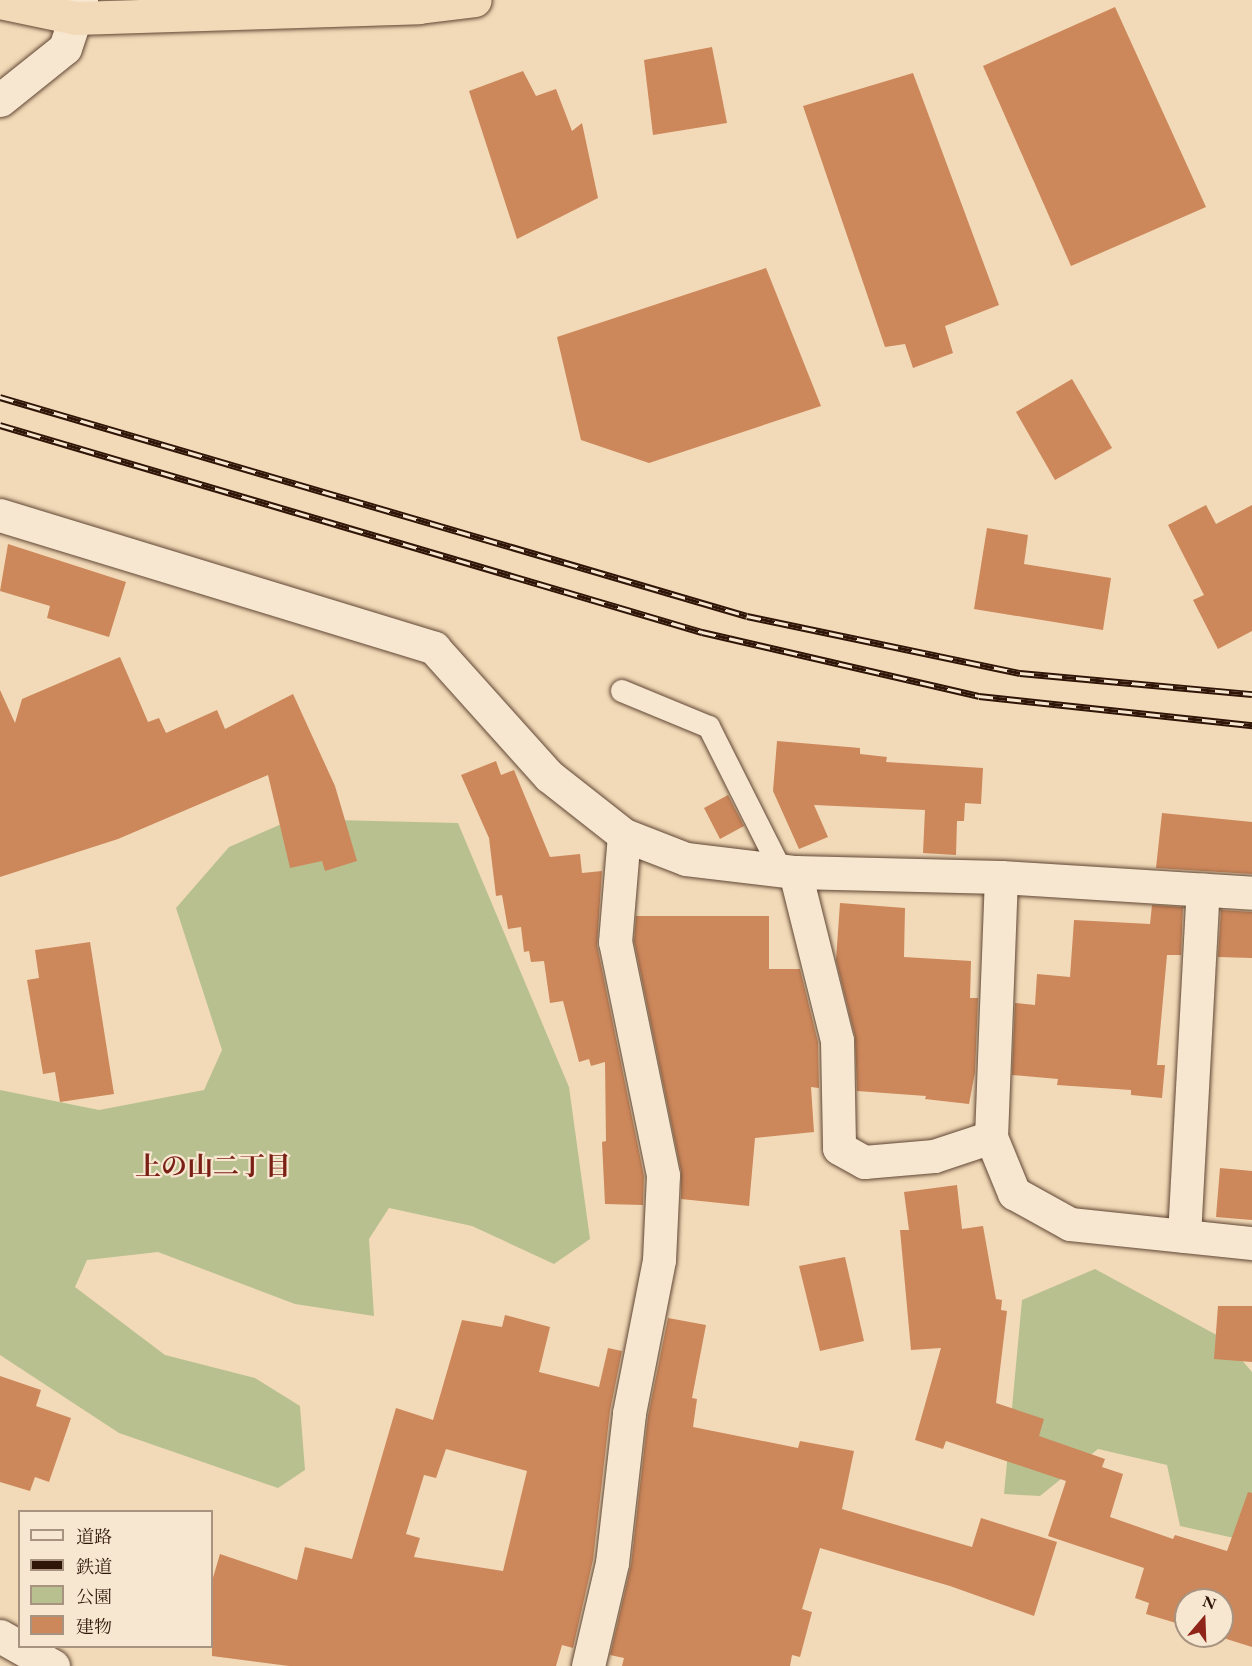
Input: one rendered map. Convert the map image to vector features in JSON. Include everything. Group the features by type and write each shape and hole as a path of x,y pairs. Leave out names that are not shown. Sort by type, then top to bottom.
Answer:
{"highway":[{"path":"0,3 78,9 419,7 475,0"}],"street":[{"path":"0,100 65,48 78,9"},
{"path":"0,515 434,648 549,776 624,835 686,859 788,871 1001,877 1252,893"},
{"path":"588,1666 612,1563 629,1413 659,1260 663,1175 615,942 624,835"},
{"path":"788,871 837,1040 839,1148 864,1162 934,1156 991,1137"},
{"path":"1001,877 991,1137 1014,1193 1070,1224 1252,1244"},
{"path":"1184,1236 1203,890"},
{"path":"0,1636 18,1646"},
{"path":"21,1648 53,1666"}],"lane":[{"path":"622,691 709,727 788,871"}],"green space":[{"path":"293,819 458,823 569,1087 590,1239 554,1264 472,1226 389,1208 369,1239 374,1316 295,1304 158,1252 87,1260 75,1287 165,1355 255,1378 300,1406 305,1470 278,1488 119,1433 0,1355 0,1090 99,1110 204,1090 222,1050 176,908 229,847"},
{"path":"1095,1269 1224,1339 1252,1372 1252,1542 1180,1526 1167,1465 1098,1449 1040,1496 1004,1494 1022,1300"}],"building":[{"path":"1115,7 1206,207 1071,266 983,66"},
{"path":"712,47 727,123 653,135 644,60"},
{"path":"523,71 536,96 556,89 572,131 582,123 598,198 517,239 469,91"},
{"path":"913,73 999,305 945,326 953,353 913,368 905,344 885,347 803,106"},
{"path":"766,268 821,406 649,463 581,440 557,337"},
{"path":"1072,379 1112,448 1055,480 1016,412"},
{"path":"1206,505 1216,524 1252,505 1252,631 1218,649 1193,600 1204,595 1168,525"},
{"path":"987,528 1028,535 1024,564 1111,578 1103,630 974,609"},
{"path":"8,544 126,582 109,637 47,618 50,606 0,591"},
{"path":"120,657 148,722 159,718 166,733 217,710 225,729 293,694 335,786 357,861 325,871 322,861 290,868 268,775 118,839 0,877 0,690 15,723 22,699"},
{"path":"777,741 860,748 860,754 887,757 886,762 983,768 981,804 965,803 964,821 957,821 956,855 923,853 925,810 814,805 828,837 799,849 773,791"},
{"path":"496,761 501,775 514,770 550,857 580,854 582,873 602,871 597,945 644,1176 643,1205 605,1204 602,1142 606,1141 605,1062 591,1066 589,1059 579,1062 563,1001 550,1003 544,961 531,962 529,951 524,952 521,927 508,929 502,895 496,896 489,838 461,775"},
{"path":"728,795 744,826 720,839 704,808"},
{"path":"1162,813 1252,822 1252,874 1156,868"},
{"path":"840,903 905,908 904,957 971,961 970,998 978,998 975,1072 969,1104 925,1099 926,1096 857,1091 855,1036 836,960"},
{"path":"1152,905 1183,907 1181,955 1167,955 1157,1065 1165,1065 1162,1098 1131,1095 1131,1090 1057,1085 1058,1079 1012,1075 1015,1003 1035,1005 1037,974 1070,977 1074,920 1150,924"},
{"path":"1221,910 1252,912 1252,958 1218,957"},
{"path":"636,916 769,916 769,969 800,969 818,1042 819,1088 811,1087 814,1132 755,1138 749,1206 681,1199 681,1171 634,941"},
{"path":"90,942 114,1094 60,1102 55,1072 43,1074 27,980 39,978 35,950"},
{"path":"1220,1168 1252,1171 1252,1220 1216,1217"},
{"path":"957,1185 962,1229 983,1226 996,1299 1002,1300 1001,1310 1007,1311 996,1403 1044,1419 1039,1436 1105,1459 1102,1467 1123,1474 1110,1517 1173,1539 1175,1535 1227,1551 1248,1492 1252,1493 1252,1647 1234,1641 1234,1588 1174,1588 1174,1622 1146,1614 1149,1603 1135,1598 1144,1568 1048,1536 1066,1481 946,1441 943,1449 915,1440 941,1348 911,1350 900,1230 909,1230 904,1192"},
{"path":"845,1257 864,1341 820,1351 799,1266"},
{"path":"1218,1306 1252,1306 1252,1362 1214,1359"},
{"path":"505,1315 550,1327 539,1372 599,1387 608,1348 622,1351 610,1411 593,1560 573,1648 562,1645 556,1666 289,1666 212,1656 213,1578 220,1554 297,1580 305,1547 352,1559 396,1408 433,1420 462,1320 502,1327","holes":["446,1449 527,1471 503,1571 414,1557 420,1538 406,1534 424,1475 436,1478"]},
{"path":"668,1318 706,1325 692,1398 697,1399 693,1427 798,1448 800,1441 854,1451 842,1509 972,1547 981,1518 1057,1542 1034,1616 950,1586 820,1548 802,1609 812,1612 800,1657 792,1655 790,1666 622,1666 624,1658 610,1655 631,1565 648,1416"},
{"path":"0,1376 41,1390 36,1406 71,1418 49,1482 35,1477 30,1491 0,1482"}],"railway":[{"path":"0,397 747,616 1020,673 1252,694"},
{"path":"0,425 702,632 979,696 1252,725"}],"district":[{"name":"上の山二丁目","path":"213,1167"}]}
